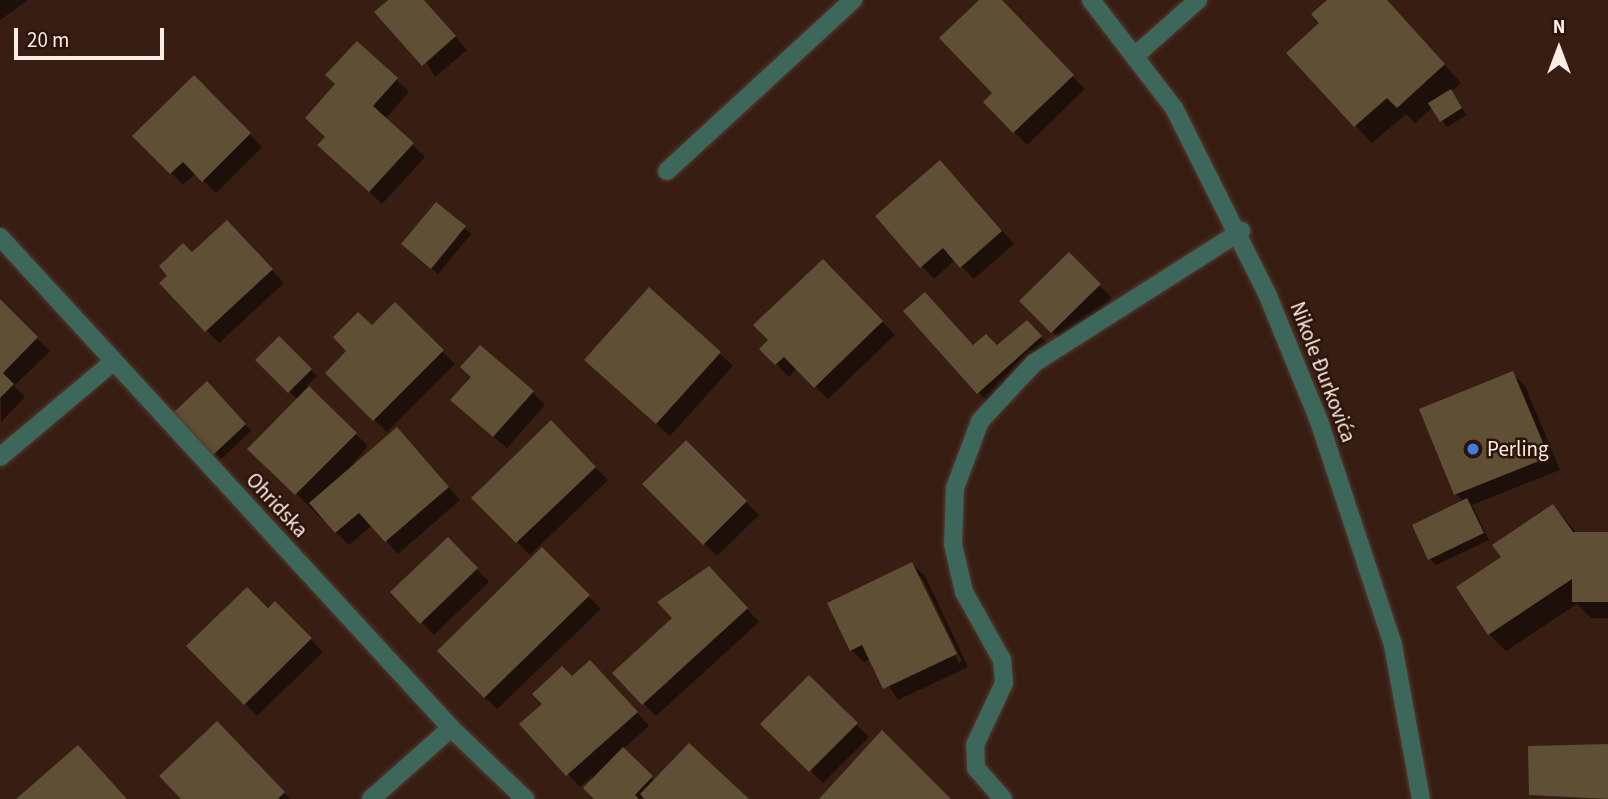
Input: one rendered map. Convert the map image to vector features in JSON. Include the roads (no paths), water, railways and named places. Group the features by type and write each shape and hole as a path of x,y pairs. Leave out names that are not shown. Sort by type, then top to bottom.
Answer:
{"street":[{"path":"667,171 852,0"},
{"name":"Nikole Đurkovića","path":"1091,0 1136,55 1174,108 1241,232 1320,421 1378,596 1409,709 1421,799"},
{"path":"1136,55 1198,0"},
{"path":"1003,799 976,768 975,745 1003,683 1002,660 964,592 953,544 956,488 980,421 1034,363 1241,232"},
{"name":"Ohridska","path":"0,237 451,728 525,799"},
{"path":"0,457 114,361"},
{"path":"371,799 451,728"}],"place":[{"name":"Perling","path":"1473,449"}]}
